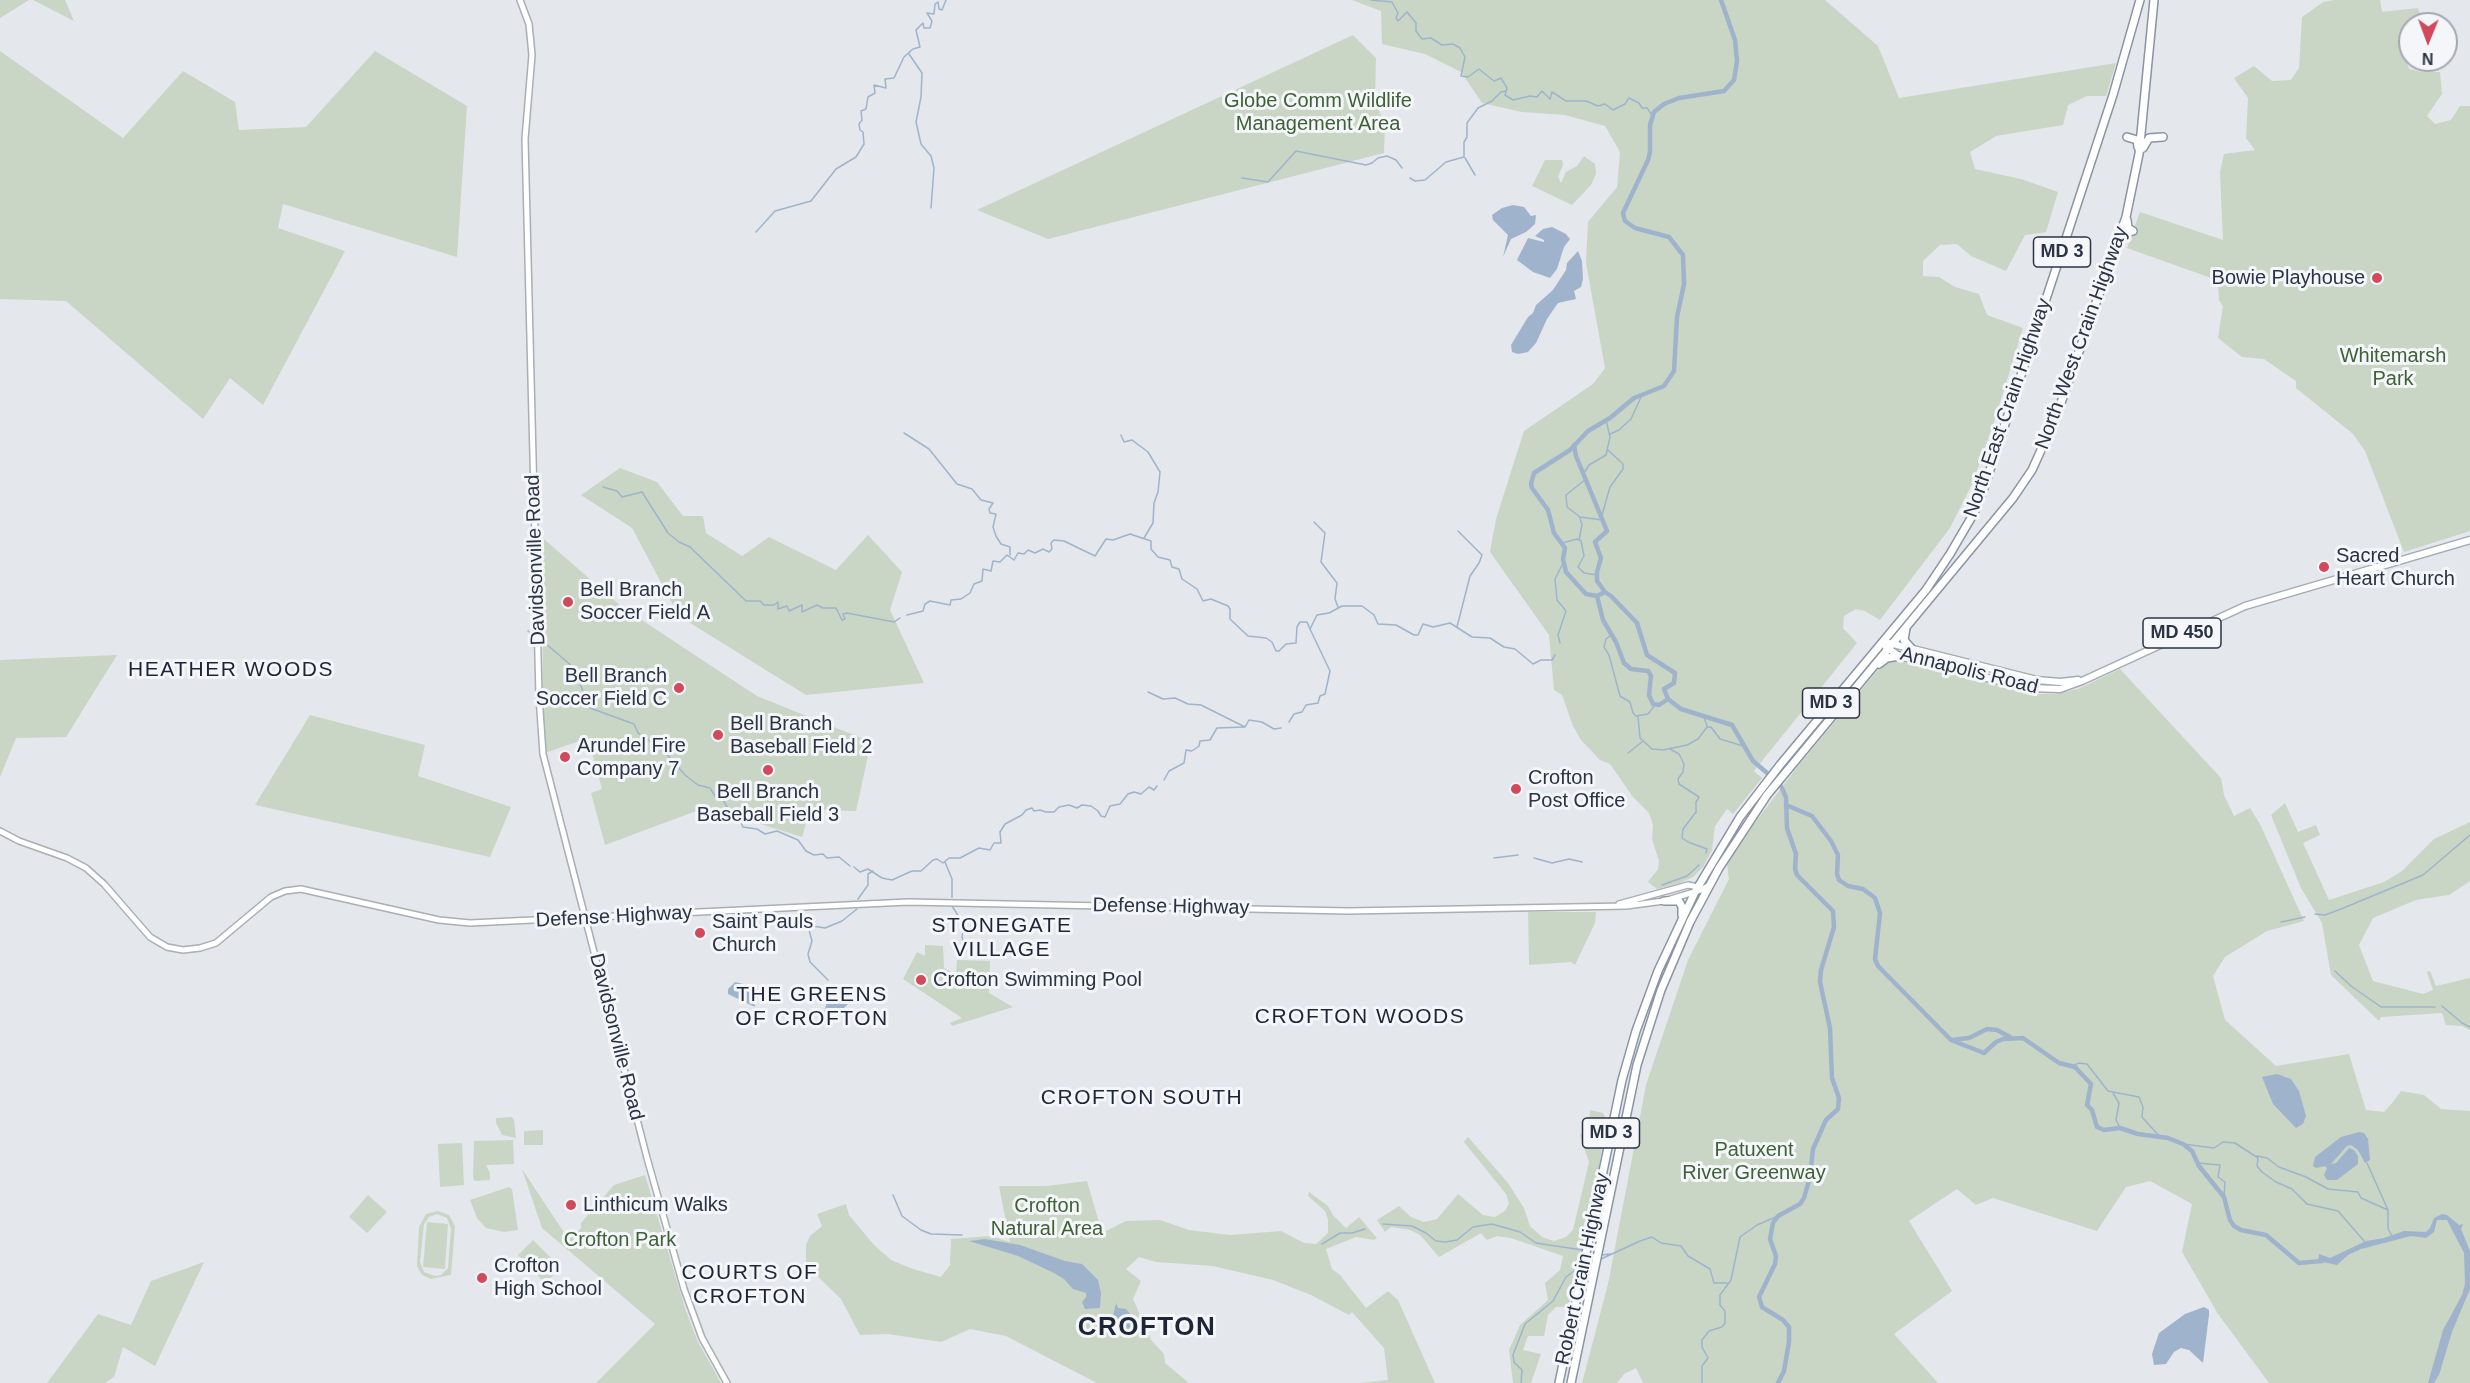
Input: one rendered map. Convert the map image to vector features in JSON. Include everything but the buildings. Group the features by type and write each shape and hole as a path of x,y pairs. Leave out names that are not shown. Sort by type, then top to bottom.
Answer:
{"highway":[{"name":"North East Crain Highway","path":"1780,765 1937,575 1961,536 1984,488 2113,95 2140,0"},
{"name":"North West Crain Highway","path":"1787,770 1998,518 2032,470 2059,411 2119,242 2124,234 2133,231 2128,226 2126,218 2138,162 2154,0"},
{"path":"2137,14 2153,16"},
{"path":"2138,162 2147,140 2163,137 2146,134 2142,124"},
{"path":"2127,137 2138,141 2138,162"},
{"path":"1906,627 1904,640 1912,649"},
{"path":"1850,694 1882,661 1889,657 1899,656"},
{"name":"Robert Crain Highway","path":"1571,1383 1641,1052 1667,975 1699,892 1727,838 1780,765"},
{"name":"Robert Crain Highway","path":"1559,1383 1627,1062 1652,986 1681,918 1699,892 1710,883 1767,795 1787,770"},
{"path":"1664,901 1676,900 1681,903 1681,918"},
{"path":"1579,1290 1586,1292 1584,1318"}],"main road":[{"name":"Davidsonville Road","path":"520,0 529,24 532,55 525,140 540,727 547,775 647,1158 684,1289 702,1338 727,1383"},
{"name":"Annapolis Road","path":"1883,641 1899,656 2039,690 2066,687 2245,606 2470,540"},
{"name":"Annapolis Road","path":"1889,646 1912,649 2046,682 2068,682 2101,672"},
{"name":"Defense Highway","path":"0,831 23,843 67,858 86,868 104,884 150,937 167,947 178,949 200,948 216,943 271,897 295,889 321,892 453,922 487,923 908,902 1348,911 1615,905 1664,901 1699,892"},
{"name":"Defense Highway","path":"1615,905 1688,885 1699,892"}],"green space":[{"path":"0,0 29,0 0,18"},
{"path":"33,0 65,0 74,21"},
{"path":"1352,0 1825,0 1878,46 1899,98 2116,63 2106,96 2087,96 2068,105 2063,125 1996,136 1970,152 1975,169 2021,179 2058,192 2046,232 2025,235 2006,271 1971,256 1957,244 1940,245 1923,261 1923,276 1939,277 1955,287 1979,294 1987,315 2023,328 1973,482 1950,528 1880,620 1865,611 1856,609 1844,616 1843,628 1857,643 1754,771 1762,778 1733,814 1727,809 1715,826 1712,850 1703,867 1693,877 1680,883 1657,889 1648,882 1658,869 1659,861 1652,839 1653,825 1649,813 1633,797 1610,764 1600,760 1581,740 1573,726 1562,695 1554,690 1549,635 1490,552 1496,519 1524,431 1593,384 1605,368 1586,263 1588,222 1617,187 1620,152 1605,126 1565,115 1522,112 1482,103 1461,72 1425,54 1382,44 1381,11"},
{"name":"Whitemarsh Park","path":"2380,0 2382,12 2418,8 2419,12 2398,12 2398,72 2440,72 2442,94 2427,116 2435,124 2451,120 2460,106 2470,106 2470,531 2404,552 2365,451 2353,434 2296,388 2296,381 2264,359 2242,357 2218,338 2223,306 2219,300 2218,286 2211,278 2127,248 2140,212 2223,240 2220,172 2224,154 2255,150 2246,138 2248,98 2234,78 2254,66 2272,81 2291,80 2299,68 2302,17 2323,2"},
{"name":"Globe Comm Wildlife Management Area","path":"1353,35 1376,58 1375,102 1385,125 1384,153 1048,239 977,210"},
{"path":"0,51 123,138 183,71 235,102 239,130 306,127 375,51 467,106 457,257 283,204 278,228 345,251 263,405 230,378 203,419 66,301 0,299"},
{"path":"1584,156 1595,164 1596,174 1591,185 1572,205 1532,186 1545,160 1562,160 1563,165 1558,177 1561,183 1566,172 1577,166"},
{"path":"620,468 657,482 683,516 703,516 706,533 742,556 769,537 836,570 868,535 902,572 890,610 924,683 806,695 679,616 632,528 581,495"},
{"path":"537,533 622,607 757,696 871,742 856,811 810,810 802,837 707,807 605,845 591,793 602,789 588,738 545,753 542,718 543,641"},
{"path":"117,655 66,737 16,738 0,777 0,660"},
{"name":"Patuxent River Greenway","path":"1895,660 2035,694 2055,694 2078,689 2120,669 2221,778 2224,795 2234,816 2250,808 2260,824 2304,921 2267,931 2225,957 2213,976 2225,1020 2276,1066 2349,1054 2366,1110 2384,1112 2401,1091 2424,1095 2441,1109 2470,1111 2470,1383 2269,1383 2218,1314 2182,1252 2192,1204 2150,1181 2126,1187 2097,1231 1993,1198 1976,1205 1957,1189 1909,1221 1952,1291 1894,1334 1938,1383 1643,1383 1636,1368 1624,1374 1617,1383 1582,1383 1608,1284 1646,1085 1688,960 1729,879 1727,864 1753,825 1799,765 1881,666"},
{"path":"310,715 425,745 418,776 511,807 490,857 255,805"},
{"path":"2285,803 2298,832 2316,825 2320,835 2303,843 2329,900 2384,882 2402,871 2434,839 2470,822 2470,881 2449,895 2416,900 2373,918 2359,945 2373,981 2423,994 2433,990 2427,972 2430,971 2436,986 2470,978 2470,1030 2462,1026 2446,1025 2442,1013 2381,1017 2379,1021 2331,975 2322,923 2301,888 2271,815"},
{"path":"1528,912 1596,912 1595,923 1575,965 1571,962 1529,965"},
{"path":"925,945 943,946 944,968 956,975 957,960 990,961 989,993 1013,1007 952,1026 950,1023 962,1018 903,979 917,952 925,956"},
{"path":"1590,1110 1603,1113 1606,1119 1599,1168 1568,1307 1556,1307 1548,1315 1544,1336 1528,1336 1523,1350 1541,1354 1531,1383 1513,1383 1509,1350 1520,1325 1548,1300 1545,1283 1560,1270 1563,1256 1511,1238 1497,1236 1487,1240 1481,1233 1439,1257 1420,1235 1410,1230 1391,1227 1385,1232 1377,1220 1399,1206 1411,1217 1424,1222 1437,1219 1458,1194 1483,1215 1495,1217 1505,1211 1509,1203 1506,1194 1464,1142 1468,1137 1508,1183 1524,1208 1530,1226 1542,1237 1554,1241 1566,1237 1573,1230 1589,1162 1580,1135 1589,1126"},
{"path":"512,1117 516,1138 502,1135 496,1123 496,1118"},
{"path":"543,1130 543,1145 524,1145 524,1131"},
{"path":"513,1140 514,1164 486,1165 490,1173 490,1180 475,1181 473,1178 474,1141"},
{"path":"462,1143 464,1185 440,1187 438,1144"},
{"name":"Crofton Park","path":"522,1169 569,1240 614,1185 645,1175 686,1311 697,1340 721,1383 596,1383 655,1324 542,1228"},
{"name":"Crofton Natural Area","path":"1087,1181 1102,1233 1126,1221 1160,1220 1189,1230 1230,1235 1281,1231 1304,1243 1316,1244 1328,1233 1328,1220 1325,1211 1308,1196 1309,1192 1328,1206 1333,1215 1346,1228 1359,1217 1377,1238 1374,1240 1356,1237 1326,1249 1332,1269 1340,1275 1366,1308 1388,1291 1398,1300 1435,1383 1361,1383 1388,1380 1384,1348 1352,1312 1349,1315 1311,1295 1273,1280 1213,1266 1156,1262 1139,1257 1126,1269 1141,1281 1133,1299 1151,1340 1164,1354 1165,1363 1189,1383 1097,1383 1006,1336 970,1329 941,1342 888,1334 860,1335 841,1299 806,1265 806,1245 810,1236 822,1226 817,1214 846,1204 849,1215 874,1245 891,1260 941,1277 950,1265 951,1239 991,1236 1010,1242 999,1186 1046,1186"},
{"path":"509,1187 512,1189 518,1230 504,1232 486,1228 477,1218 470,1200"},
{"path":"368,1195 387,1212 367,1233 349,1217"},
{"path":"438,1211 449,1215 455,1226 451,1275 431,1279 422,1275 417,1266 419,1227 426,1214","holes":["437,1214 447,1218 451,1229 448,1268 441,1275 435,1276 424,1272 420,1262 424,1224 429,1217"]},
{"path":"427,1222 448,1224 445,1269 423,1267"},
{"path":"533,1240 561,1268 545,1283 518,1255"},
{"path":"204,1262 155,1366 123,1347 114,1377 105,1383 47,1383 98,1314 131,1325 151,1281"}],"water":[{"path":"1513,205 1524,207 1531,216 1536,215 1535,224 1526,232 1511,239 1503,257 1508,235 1493,220 1492,215 1502,208"},
{"path":"1552,227 1566,234 1570,239 1564,247 1557,269 1550,278 1533,272 1517,260 1528,238 1544,242 1535,236 1543,229"},
{"path":"1578,251 1582,261 1583,279 1581,287 1574,291 1576,299 1558,303 1547,319 1536,343 1528,352 1518,354 1512,352 1511,345 1528,317 1533,313 1536,305 1553,290 1566,270 1567,263"},
{"path":"735,982 743,984 753,996 755,1007 728,994 728,989"},
{"path":"830,992 854,998 843,1009 824,1012"},
{"path":"2277,1074 2291,1079 2299,1091 2306,1116 2303,1124 2296,1128 2273,1104 2262,1077"},
{"path":"2359,1132 2364,1133 2368,1139 2370,1160 2365,1163 2358,1150 2351,1145 2347,1146 2331,1164 2336,1163 2349,1148 2354,1150 2358,1156 2358,1164 2337,1180 2327,1180 2324,1175 2327,1168 2325,1166 2316,1168 2313,1166 2315,1157 2341,1137"},
{"path":"2442,1214 2447,1215 2459,1225 2463,1224 2461,1229 2470,1251 2470,1289 2452,1332 2439,1375 2434,1383 2428,1383 2443,1330 2462,1295 2465,1284 2464,1253 2447,1220 2437,1220 2434,1232 2426,1238 2411,1236 2361,1249 2348,1255 2337,1265 2318,1261 2319,1254 2330,1258 2366,1241 2404,1231 2426,1232 2434,1218"},
{"path":"985,1239 1020,1245 1065,1261 1082,1264 1098,1280 1101,1293 1100,1308 1085,1309 1082,1302 1086,1293 1073,1289 1064,1279 1054,1273 1018,1256 969,1241"},
{"path":"1116,1303 1118,1308 1126,1309 1132,1316 1132,1324 1127,1331 1121,1329 1113,1316"},
{"path":"2204,1307 2209,1310 2209,1315 2203,1363 2189,1350 2181,1348 2174,1352 2166,1364 2154,1365 2152,1354 2159,1333 2185,1314"}],"waterway":[{"path":"756,232 775,211 811,201 836,169 856,157 864,144 863,132 859,124 862,120 861,111 866,109 868,97 875,93 874,85 886,88 885,79 894,78 904,57 913,49 920,47 916,30 923,23 924,28 930,28 932,21 927,13 934,14 935,4 938,2 939,9 942,10 946,0"},
{"path":"1371,0 1392,2 1398,13 1396,18 1398,21 1407,12 1416,23 1416,31 1422,39 1431,38 1442,45 1453,44 1460,48 1465,57 1461,76 1468,77 1479,69 1494,81 1501,78 1507,88 1505,95 1513,100 1530,96 1537,97 1542,91 1550,99 1552,92 1566,101 1586,101 1598,106 1605,104 1613,110 1625,104 1629,98 1639,103 1642,108 1647,108 1652,115"},
{"path":"1721,0 1735,40 1737,61 1734,80 1724,91 1679,98 1664,104 1654,112 1650,125 1648,160 1623,213 1625,221 1635,228 1669,237 1683,255 1684,284 1677,317 1674,371 1664,386 1634,398 1610,418 1588,431 1570,450 1534,473 1531,484 1548,510 1554,533 1565,548 1563,559 1566,572 1586,594 1597,596 1605,592 1611,596 1637,623 1647,655 1675,673 1674,683 1664,689 1668,699 1681,709 1732,725 1753,761 1780,784 1786,797 1787,828 1796,854 1797,875 1833,911 1834,927 1821,970 1820,982 1830,1028 1832,1078 1839,1098 1838,1109 1826,1120 1813,1149 1810,1177 1804,1198 1800,1204 1778,1216 1773,1223 1770,1239 1776,1256 1775,1264 1759,1297 1762,1307 1783,1320 1789,1327 1784,1371 1778,1383"},
{"path":"909,54 922,73 921,97 916,122 921,144 931,156 934,168 931,208"},
{"path":"1410,178 1415,181 1425,180 1446,162 1464,157 1467,123 1478,108 1506,91"},
{"path":"1242,178 1268,182 1296,151 1366,165 1387,156 1396,160 1402,168"},
{"path":"1465,158 1475,175"},
{"path":"1610,434 1619,430 1631,419 1642,395"},
{"path":"1584,473 1589,465 1606,455 1610,437 1606,420"},
{"path":"904,433 929,449 957,484 972,489 981,500 993,503 989,509 990,513 996,514 993,527 1001,544 1010,547 1010,555"},
{"path":"1121,435 1124,442 1132,440 1148,452 1160,472 1153,523 1144,538"},
{"path":"1574,445 1576,456 1607,531 1595,542 1601,558 1597,581 1605,592"},
{"path":"1602,515 1610,487 1623,469 1623,464 1608,450"},
{"path":"1586,479 1566,495 1567,507 1580,517 1602,520"},
{"path":"603,487 617,491 622,497 642,492 668,533 690,547 746,601 760,601 764,605 774,605 778,602 778,609 787,606 789,611 802,605 802,612 817,605 823,608 836,608 842,620 845,619 843,614 847,613 894,622 900,618"},
{"path":"1579,540 1582,525 1580,518"},
{"path":"1314,522 1325,533 1321,562 1337,583 1335,599 1338,607"},
{"path":"1457,627 1470,576 1482,555 1458,531"},
{"path":"907,615 923,611 925,604 930,601 950,605 951,600 961,599 970,593 974,584 982,581 983,569 991,571 993,561 1000,562 1007,555 1014,560 1018,553 1024,554 1028,550 1035,553 1043,549 1049,552 1054,540 1064,541 1095,556 1106,539 1113,540 1130,534 1151,541 1151,549 1158,557 1170,560 1172,567 1179,569 1182,579 1197,589 1203,601 1211,599 1228,606 1230,619 1248,636 1266,638 1272,642 1276,651 1286,644 1296,643 1297,627 1300,622 1307,622 1310,629"},
{"path":"1562,543 1577,539 1581,541 1584,556 1578,567 1584,573 1597,575"},
{"path":"1560,643 1558,635 1566,611 1557,600 1555,579 1563,563"},
{"path":"1597,596 1603,620 1616,642 1624,663 1631,669 1648,671 1651,676 1649,695 1653,704 1659,705 1668,699"},
{"path":"1289,722 1294,714 1302,712 1306,705 1318,703 1320,696 1325,694 1330,671 1310,629 1317,615 1329,613 1342,606 1362,606 1374,615 1378,624 1396,625 1414,635 1418,635 1423,624 1433,627 1450,623 1472,637 1490,638 1504,647 1515,649 1533,664 1541,660 1552,660 1555,655"},
{"path":"528,631 534,636"},
{"path":"1612,634 1606,639 1604,647 1609,655 1620,696 1630,702 1636,716 1648,714 1655,705"},
{"path":"545,643 573,667 590,708 634,724 638,733 664,751 685,775 698,785 710,788 715,796 723,800 743,827 757,829 765,834 777,831 798,840 806,851 814,855 823,854 827,858 839,857 850,866"},
{"path":"1148,692 1163,699 1175,698 1188,704 1201,705 1245,727"},
{"path":"1638,716 1640,738 1652,749 1663,750 1687,745 1698,739 1707,727 1711,727 1720,739 1743,746"},
{"path":"1704,717 1707,726"},
{"path":"1164,780 1169,771 1184,763 1186,750 1192,751 1199,746 1200,741 1210,740 1217,728 1245,727 1249,720 1262,722 1274,729 1281,728"},
{"path":"1628,753 1642,742"},
{"path":"1670,749 1679,754 1684,764 1683,772 1678,779 1679,784 1699,797 1696,802 1696,812 1683,829 1682,838 1707,849 1706,853"},
{"path":"854,867 860,872 868,869 882,878 892,880 912,871 921,871 933,860 937,859 943,863 949,858 960,858 979,848 990,850 994,843 1001,843 1000,832 1005,824 1022,815 1026,810 1032,808 1034,811 1054,812 1059,807 1069,805 1077,808 1082,805 1091,806 1105,817 1110,806 1120,804 1128,794 1134,792 1141,794 1149,787 1154,790 1157,786"},
{"path":"1786,805 1812,816 1831,841 1838,855 1839,880 1848,886 1863,889 1875,898 1880,913 1875,959 1878,966 1951,1040 1984,1053 2003,1039 2023,1038 2059,1063 2075,1067 2091,1084 2087,1105 2092,1110 2097,1127 2104,1130 2120,1128 2138,1134 2168,1138 2183,1144 2192,1151 2199,1166 2224,1197 2230,1220 2234,1226 2241,1230 2266,1235 2299,1263 2322,1261"},
{"path":"2315,914 2325,915 2423,875 2470,835"},
{"path":"1494,858 1518,855"},
{"path":"1534,858 1552,863 1569,859 1582,862"},
{"path":"945,862 952,879 952,897"},
{"path":"1662,885 1687,876 1699,865"},
{"path":"858,899 868,885 868,874 873,871"},
{"path":"952,906 964,925 962,937 966,951"},
{"path":"828,980 810,962 808,954 812,941 809,930 813,926 825,928 842,921 857,909"},
{"path":"2281,922 2305,917"},
{"path":"2335,971 2351,986 2381,1007 2435,1007"},
{"path":"2442,1006 2470,1027"},
{"path":"1951,1040 1969,1038 1987,1029 1997,1030 2010,1037"},
{"path":"2072,1066 2079,1063 2087,1064 2108,1091 2139,1097 2143,1107 2142,1117 2160,1137"},
{"path":"2113,1093 2119,1103 2116,1120 2120,1128"},
{"path":"2183,1144 2214,1148 2223,1142 2235,1143 2258,1158 2257,1166 2262,1172 2292,1189 2307,1204 2338,1211 2364,1241"},
{"path":"2257,1156 2267,1158 2279,1167 2306,1177 2328,1189 2358,1192 2361,1198 2388,1210"},
{"path":"2198,1163 2220,1165 2218,1177 2225,1182 2224,1197"},
{"path":"2367,1163 2388,1210 2388,1229 2392,1236"},
{"path":"893,1195 902,1216 921,1230 931,1234 962,1235"},
{"path":"1702,1383 1702,1366 1708,1358 1702,1347 1702,1340 1709,1331 1722,1327 1725,1323 1725,1311 1720,1305 1720,1295 1731,1280 1740,1237 1757,1225 1778,1216"},
{"path":"1383,1224 1412,1226 1436,1241 1445,1242 1457,1240 1473,1227 1492,1224 1520,1232 1536,1243 1582,1250"},
{"path":"1322,1244 1340,1233 1352,1233 1365,1229"},
{"path":"1601,1259 1652,1237 1661,1243 1681,1246 1688,1256 1710,1269 1714,1283 1727,1283"},
{"path":"1602,1255 1610,1254"},
{"path":"1521,1383 1522,1370 1514,1362 1513,1355 1525,1324 1553,1301 1566,1277 1574,1271"}],"place":[{"name":"Bowie Playhouse","path":"2377,278"},
{"name":"Sacred Heart Church","path":"2324,567"},
{"name":"Bell Branch Soccer Field A","path":"568,602"},
{"name":"Bell Branch Soccer Field C","path":"679,688"},
{"name":"Bell Branch Baseball Field 2","path":"718,735"},
{"name":"Arundel Fire Company 7","path":"565,757"},
{"name":"Bell Branch Baseball Field 3","path":"768,770"},
{"name":"Crofton Post Office","path":"1516,789"},
{"name":"Saint Pauls Church","path":"700,933"},
{"name":"Crofton Swimming Pool","path":"921,980"},
{"name":"Linthicum Walks","path":"571,1205"},
{"name":"Crofton High School","path":"482,1278"}],"district":[{"name":"HEATHER WOODS","path":"231,670"},
{"name":"STONEGATE VILLAGE","path":"1002,938"},
{"name":"THE GREENS OF CROFTON","path":"812,1007"},
{"name":"CROFTON WOODS","path":"1360,1017"},
{"name":"CROFTON SOUTH","path":"1142,1098"},
{"name":"COURTS OF CROFTON","path":"750,1285"},
{"name":"CROFTON","path":"1147,1328"}]}
